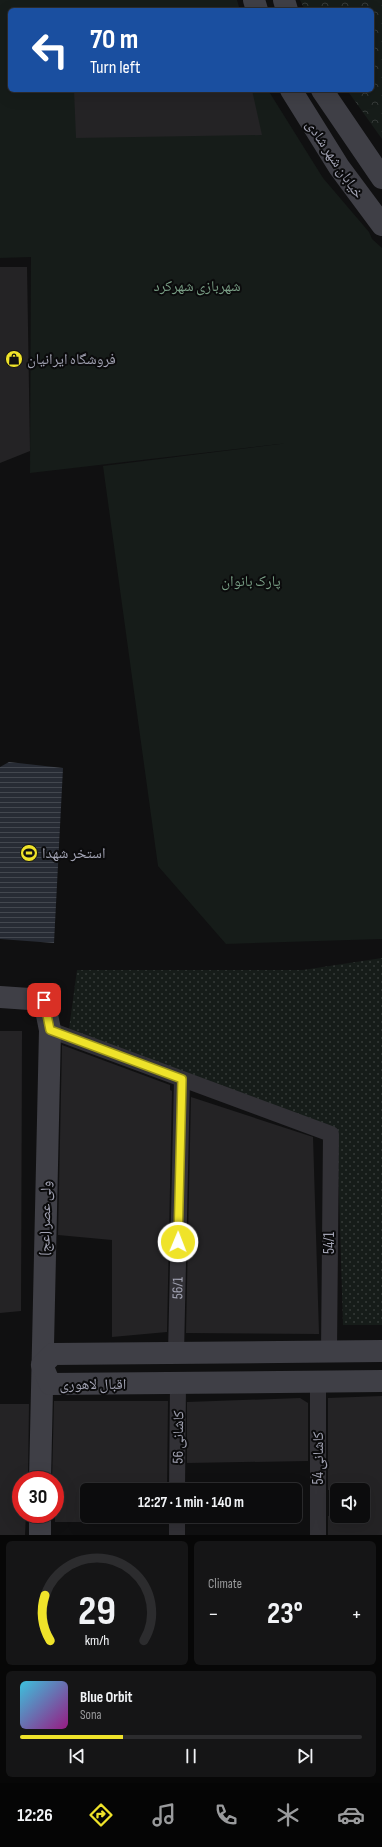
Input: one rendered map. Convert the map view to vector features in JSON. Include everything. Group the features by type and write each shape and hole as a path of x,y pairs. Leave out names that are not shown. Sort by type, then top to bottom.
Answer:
{"main road":[{"name":"خیابان شهر شادی","path":"292,92 339,167 382,225"},
{"name":"خیابان شهر شادی","path":"323,92 382,178"},
{"name":"ولی عصر (عج)","path":"0,997 44,1000 50,1030 40,1471"},
{"name":"اقبال لاهوری","path":"382,1351 53,1354 42,1365 50,1384 382,1381"},
{"path":"40,1523 40,1535"}],"street":[{"path":"50,1030 182,1079"},
{"name":"54/1","path":"182,1079 331,1134 329,1352"},
{"name":"56/1","path":"176,1354 182,1079"},
{"name":"کاشانی 54","path":"318,1382 318,1535"},
{"name":"کاشانی 56","path":"177,1483 178,1384"},
{"path":"177,1523 177,1535"}],"green space":[{"path":"0,0 237,0 239,8 8,8 8,92 269,92 323,178 369,232 372,239 382,248 382,939 226,944 158,866 103,466 288,443 30,473 31,257 0,258"},
{"path":"300,0 382,0 382,139 348,92 374,92 374,8 304,8"},
{"path":"382,958 382,1325 343,1325 337,1131 69,1029 77,970 303,970"}],"shaded area":[{"name":"استخر شهدا","path":"9,762 63,768 54,943 0,939 0,767"}],"building":[{"path":"74,92 252,92 262,135 76,138"},
{"name":"فروشگاه ایرانیان","path":"0,267 27,267 30,451 0,463"},
{"path":"0,1031 22,1031 21,1311 0,1313"},
{"path":"62,1045 170,1085 170,1090 172,1091 167,1332 112,1337 112,1240 58,1235"},
{"path":"191,1097 313,1137 319,1334 186,1333"},
{"path":"382,1396 382,1535 328,1535 328,1516 330,1516 330,1523 370,1523 370,1483 330,1483 330,1490 328,1490 328,1398"},
{"path":"300,1398 308,1403 308,1461 187,1463 187,1402"},
{"path":"54,1401 168,1401 167,1483 80,1483 80,1522 64,1522 64,1471 52,1471"},
{"path":"0,1404 29,1404 28,1471 12,1471 12,1523 26,1523 25,1535 0,1535"}],"place":[{"name":"فروشگاه ایرانیان","path":"14,359"},
{"name":"استخر شهدا","path":"29,853"}],"route":[{"path":"44,1000 50,1030 182,1079 178,1242"}],"park label":[{"name":"شهربازی شهرکرد","path":"197,286"},
{"name":"پارک بانوان","path":"251,581"}]}
